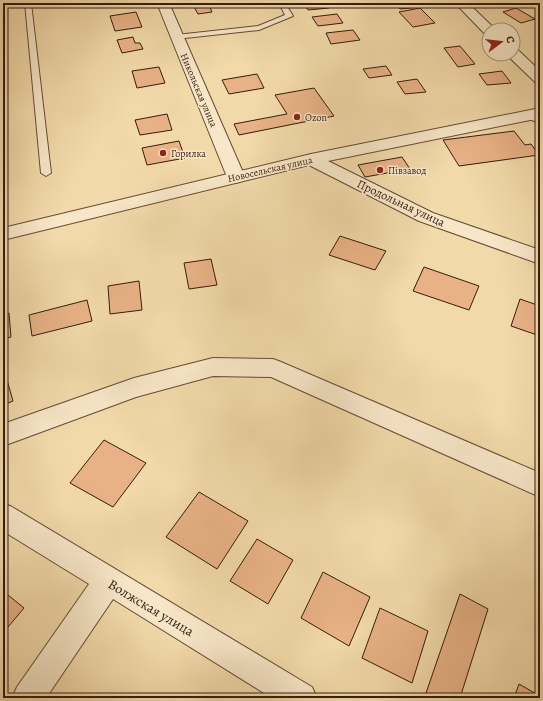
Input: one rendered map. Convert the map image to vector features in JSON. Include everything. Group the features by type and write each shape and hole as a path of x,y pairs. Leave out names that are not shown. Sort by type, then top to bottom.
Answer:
{"street":[{"name":"Никольская улица","path":"163,3 236,177"},
{"path":"461,3 481,22"},
{"path":"521,61 540,79"},
{"name":"Новосельская улица","path":"3,234 311,159 536,117"},
{"name":"Продольная улица","path":"311,159 426,217 540,257"},
{"path":"3,435 134,388 213,367 273,368 540,485"},
{"name":"Волжская улица","path":"3,516 108,582 301,698"},
{"path":"28,698 108,582"}],"lane":[{"path":"28,3 46,173"},
{"path":"176,37 260,28 289,16 282,3"}],"building":[{"path":"192,3 208,3 212,12 198,14"},
{"path":"303,3 326,3 329,8 308,10"},
{"path":"390,3 417,3 420,7 400,9 398,6 393,7"},
{"path":"420,8 435,23 413,27 399,12"},
{"path":"516,8 535,19 521,23 503,12"},
{"path":"136,12 142,27 115,31 110,16"},
{"path":"337,14 343,23 318,26 312,17"},
{"path":"353,30 360,40 331,44 326,33"},
{"path":"133,37 135,43 140,43 143,49 122,53 117,40"},
{"path":"460,46 475,64 458,67 444,48"},
{"path":"386,66 392,75 369,78 363,69"},
{"path":"159,67 165,83 137,88 132,71"},
{"path":"502,71 511,83 487,85 479,74"},
{"path":"257,74 264,88 229,94 222,80"},
{"path":"417,79 426,92 405,94 397,82"},
{"path":"314,88 334,116 239,135 234,124 287,114 275,95"},
{"path":"167,114 172,130 140,135 135,120"},
{"path":"514,131 525,145 531,144 539,155 459,166 443,140"},
{"name":"Горилка","path":"179,141 185,158 147,165 142,148"},
{"path":"402,157 410,169 365,177 358,165"},
{"path":"340,236 386,251 375,270 329,255"},
{"path":"211,259 217,285 189,289 184,263"},
{"path":"424,267 479,286 469,310 413,291"},
{"path":"139,281 142,310 110,314 108,286"},
{"path":"520,299 540,306 540,336 511,326"},
{"path":"87,300 92,321 32,336 29,315"},
{"path":"9,313 11,337 3,339 3,315"},
{"path":"7,380 13,401 3,405 3,382"},
{"path":"104,440 146,463 113,507 70,483"},
{"path":"199,492 248,521 217,569 166,537"},
{"path":"257,539 293,560 268,604 230,581"},
{"path":"323,572 370,597 349,646 301,618"},
{"path":"3,591 24,608 3,633"},
{"path":"460,594 488,609 460,698 429,698 425,696"},
{"path":"380,608 428,631 412,683 362,658"},
{"path":"519,684 540,696 540,698 514,698"}],"place":[{"name":"Ozon","path":"297,117"},
{"name":"Горилка","path":"163,153"},
{"name":"Пiвзавод","path":"380,170"}]}
